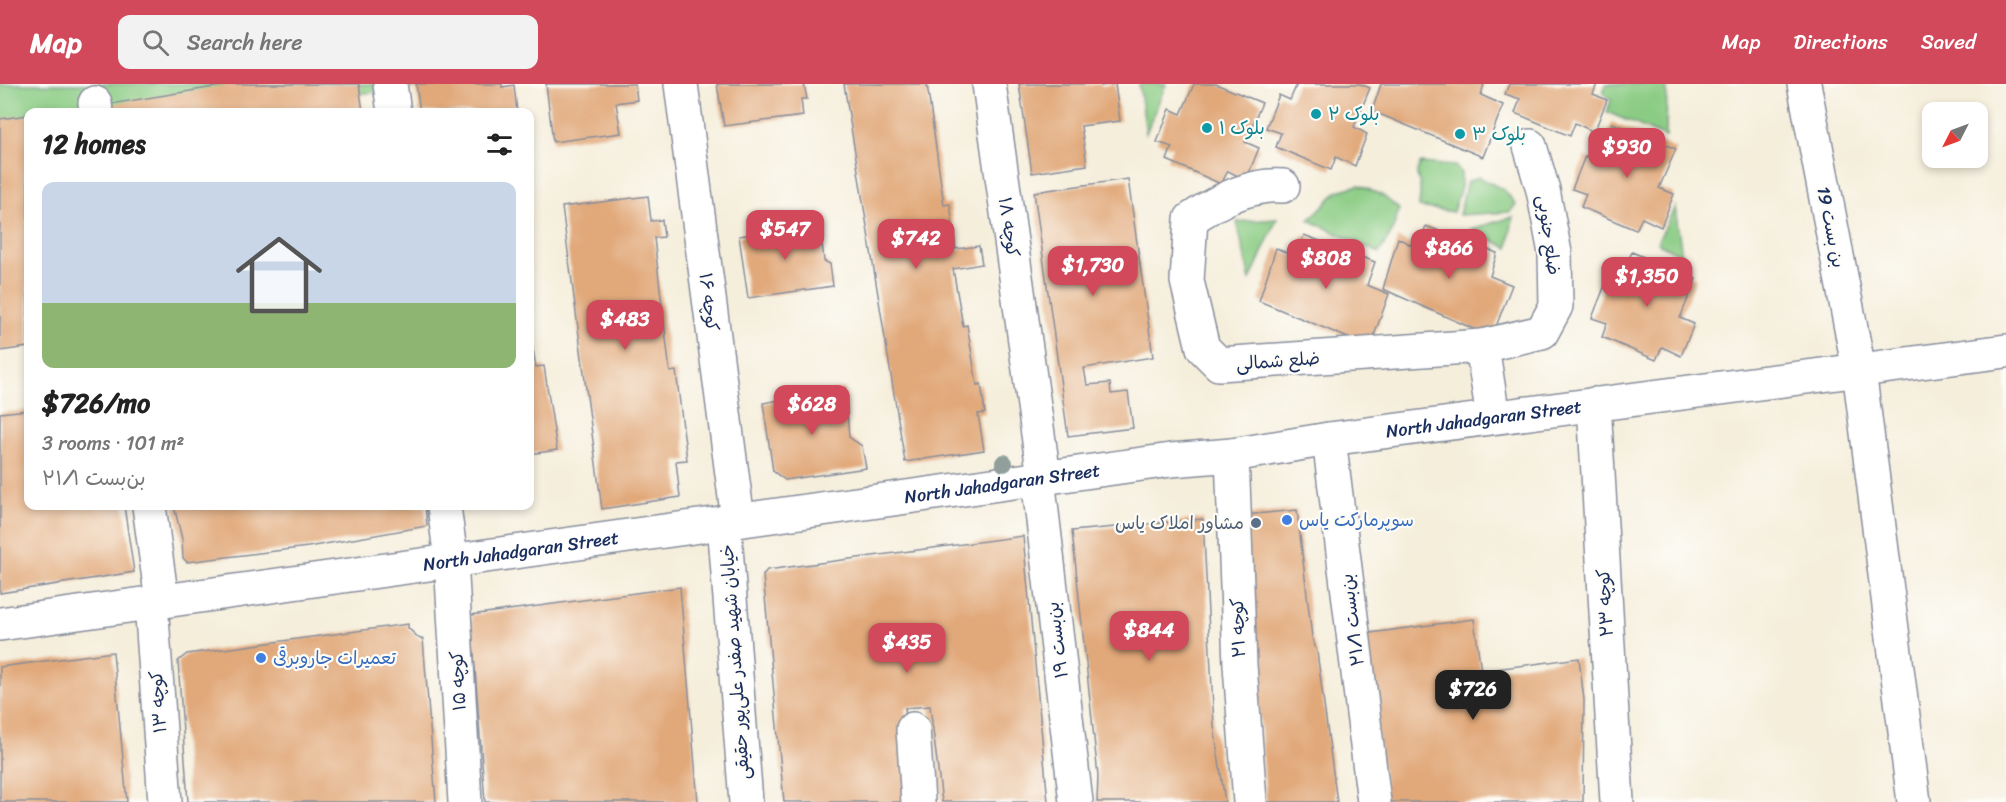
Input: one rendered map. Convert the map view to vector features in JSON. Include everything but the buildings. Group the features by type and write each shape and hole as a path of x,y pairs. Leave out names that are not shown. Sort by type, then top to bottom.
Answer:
{"street":[{"path":"390,84 393,108"},
{"name":"کوچه ۱۶","path":"681,84 731,521"},
{"name":"کوچه ۱۸","path":"989,84 1041,478"},
{"name":"بن بست 19","path":"1804,84 1859,370 1914,802"},
{"name":"ضلع جنوبی","path":"1482,346 1542,332 1556,306 1555,253 1543,190 1530,146"},
{"name":"ضلع شمالی","path":"1283,186 1269,185 1218,201 1191,219 1187,281 1203,348 1219,364 1482,346"},
{"path":"1482,346 1493,417"},
{"name":"North Jahadgaran Street","path":"0,624 1171,460 1232,455 1329,439 2006,351"},
{"name":"کوچه ۲۳","path":"1594,404 1617,802"},
{"name":"بن‌بست ۲۱/۱","path":"1329,439 1374,802"},
{"name":"کوچه ۲۱","path":"1232,455 1240,664 1251,802"},
{"name":"بن‌بست ۱۹","path":"1041,478 1076,802"},
{"name":"کوچه ۱۳","path":"149,510 157,602 165,802"},
{"name":"کوچه ۱۵","path":"445,510 451,561 465,802"},
{"name":"خیابان شهید صفدر علی‌پور حقیقی","path":"731,521 746,802"},
{"path":"913,729 918,802"}],"green space":[{"path":"0,84 443,84 238,108 24,108 24,134 0,137"},
{"path":"1139,84 1166,84 1146,133"},
{"path":"1606,84 1667,84 1666,137 1607,112 1611,100 1603,93"},
{"path":"1421,163 1455,166 1461,173 1461,187 1453,212 1419,207 1420,189 1417,173"},
{"path":"1479,177 1504,190 1516,204 1510,212 1459,215 1467,182"},
{"path":"1359,185 1383,196 1399,209 1392,232 1379,253 1309,220 1338,191"},
{"path":"1675,207 1682,255 1657,243"},
{"path":"1513,217 1508,248 1471,229"},
{"path":"1277,219 1250,280 1237,222"}],"place":[{"name":"بلوک ۲","path":"1316,114"},
{"name":"بلوک ۱","path":"1207,128"},
{"name":"بلوک ۳","path":"1460,134"},
{"name":"سوپرمارکت یاس","path":"1287,520"},
{"name":"مشاور املاک یاس","path":"1256,523"},
{"name":"تعمیرات جاروبرقی","path":"261,658"}]}
